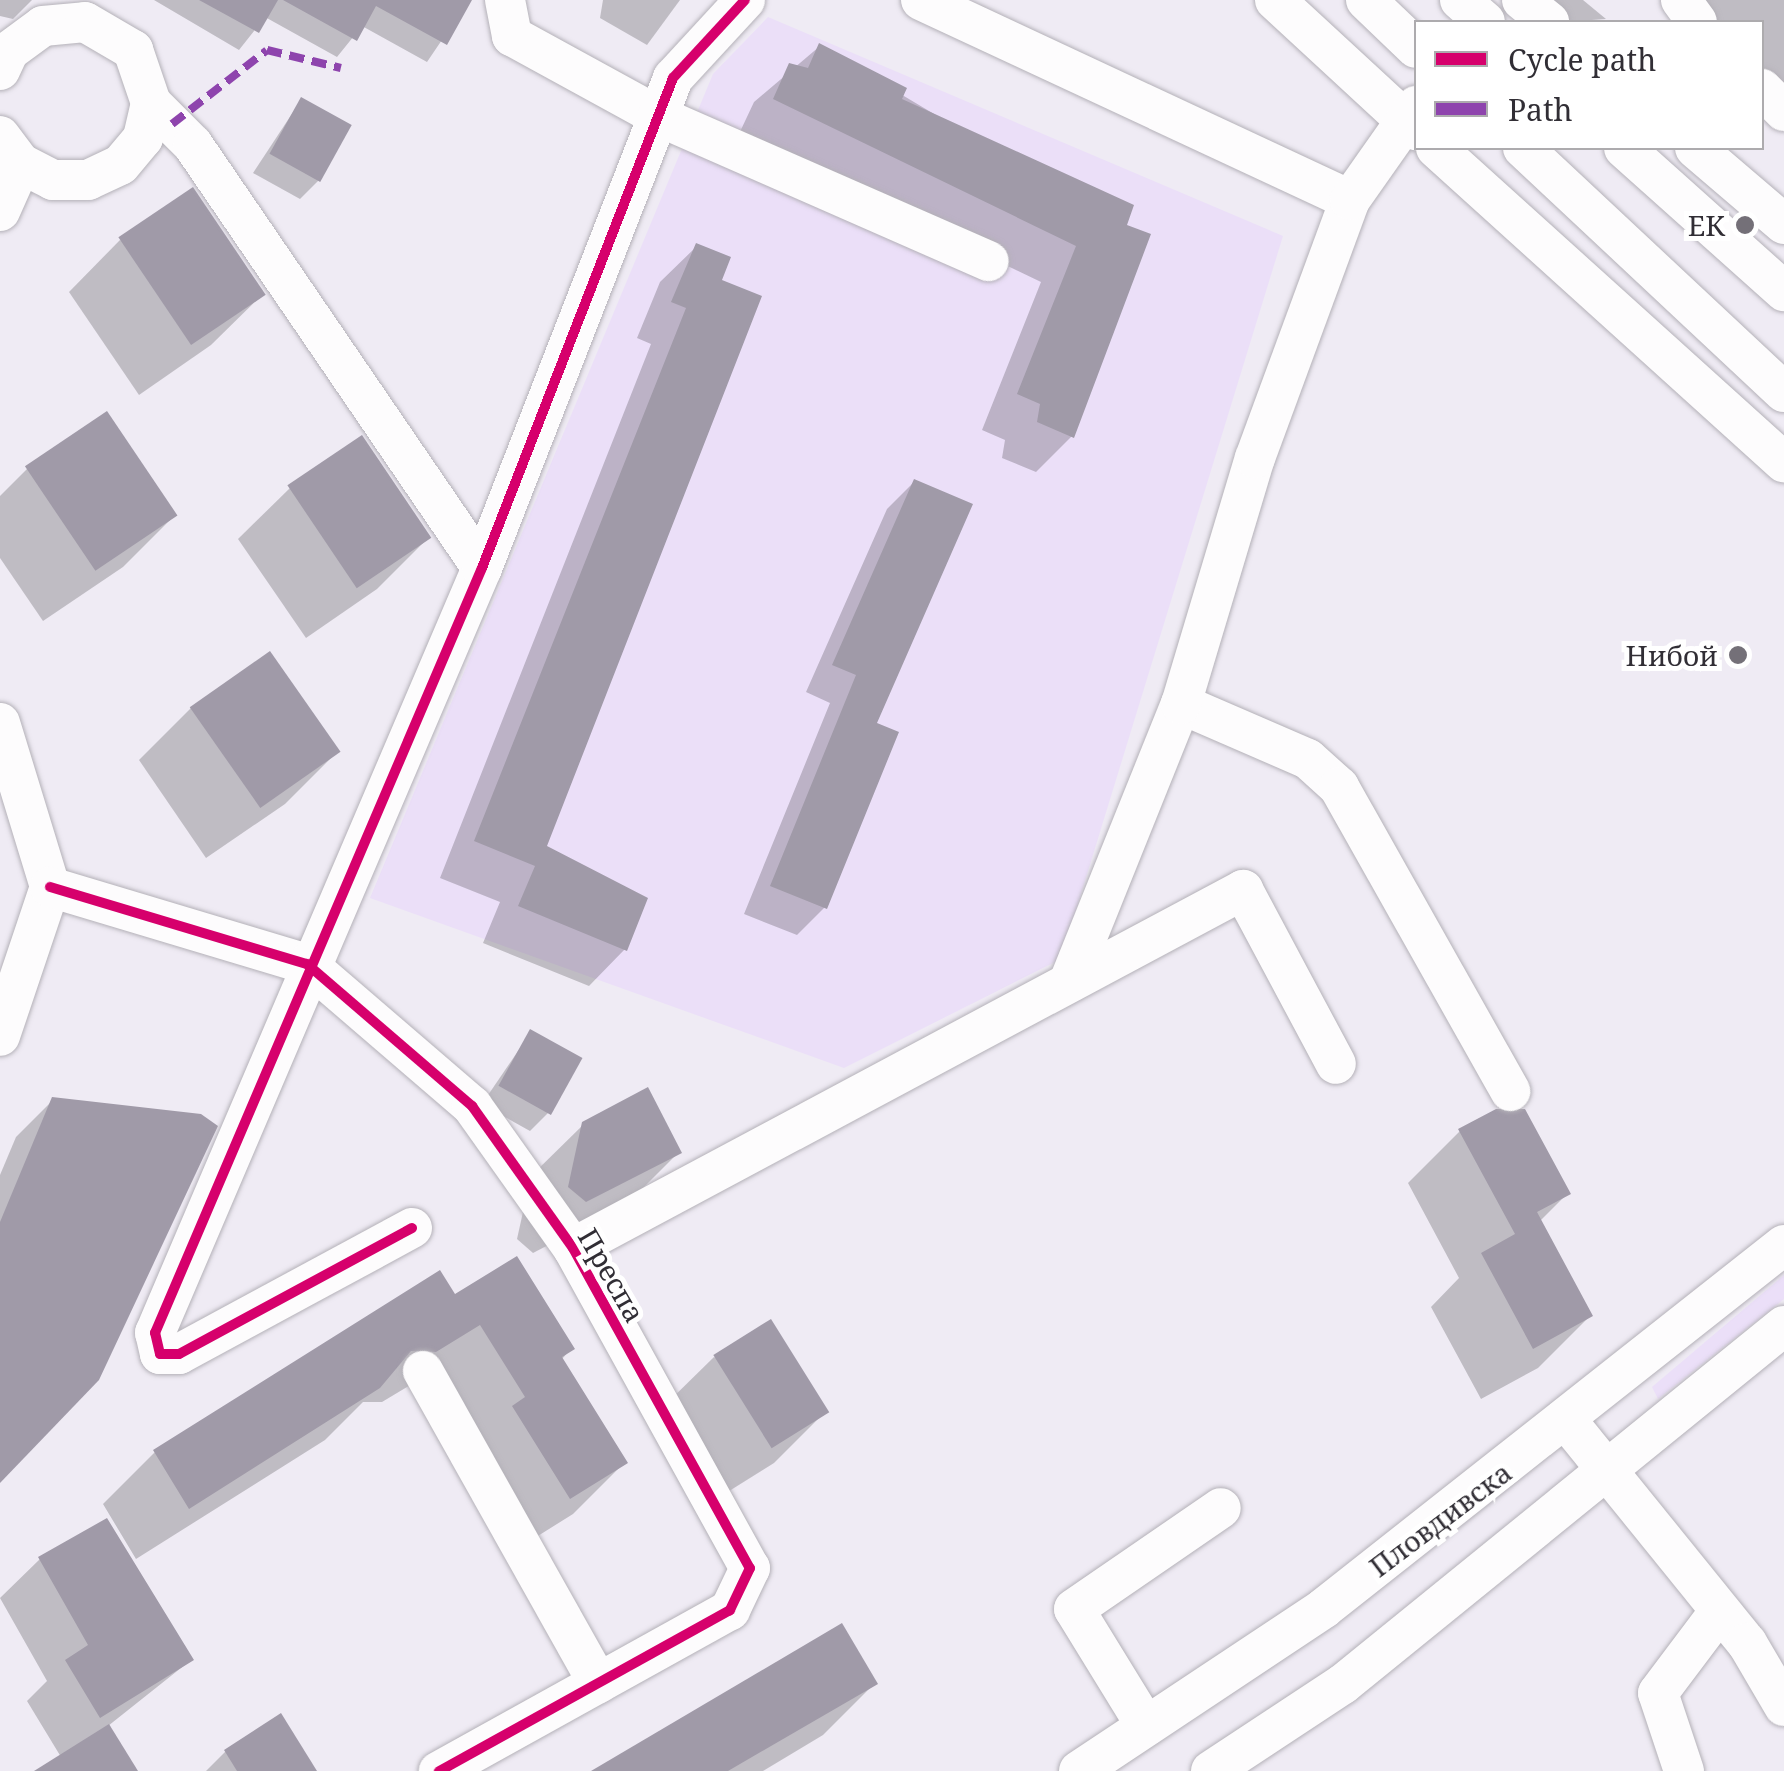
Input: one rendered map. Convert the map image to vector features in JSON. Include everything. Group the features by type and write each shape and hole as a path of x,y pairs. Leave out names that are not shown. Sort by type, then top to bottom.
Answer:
{"street":[{"path":"505,0 512,36 658,116 989,260"},
{"path":"412,1228 179,1354 160,1354 155,1333 307,964 482,568 673,78 744,0"},
{"path":"921,0 1350,200"},
{"path":"1069,982 1181,704 1255,458 1350,200 1413,119 1275,0"},
{"path":"1366,0 1414,46"},
{"path":"1460,0 1483,20"},
{"path":"1522,0 1546,20"},
{"path":"0,70 9,50 43,26 88,11 133,50 151,103 193,145 482,568"},
{"path":"1764,91 1784,111"},
{"path":"0,210 10,150 53,180 88,180 120,165 143,138 151,103"},
{"path":"1438,150 1784,462"},
{"path":"1525,150 1784,392"},
{"path":"1626,150 1784,290"},
{"path":"1696,150 1784,224"},
{"path":"1181,704 1308,759 1339,788 1510,1091"},
{"path":"0,723 14,804 50,887 0,1036"},
{"name":"Преспа","path":"50,887 307,964 472,1106 573,1248 750,1568 730,1610 439,1771"},
{"path":"573,1248 1243,890 1336,1064"},
{"name":"Пловдивска","path":"1079,1771 1324,1608 1567,1421 1784,1245"},
{"path":"1211,1771 1343,1684 1608,1474 1784,1326"},
{"path":"423,1371 598,1683"},
{"path":"1567,1421 1720,1612 1784,1706"},
{"path":"1146,1726 1074,1609 1220,1508"},
{"path":"1684,1771 1658,1693 1720,1612"}],"shaded area":[{"path":"768,17 1283,236 1061,959 844,1068 370,898 713,74"},
{"path":"1784,1275 1784,1299 1658,1399 1652,1387"}],"building":[{"path":"199,0 278,0 259,33"},
{"path":"283,0 472,0 447,45 376,6 357,41"},
{"path":"819,43 907,88 902,99 1134,205 1127,225 1151,234 1074,438 1037,422 1040,404 1017,394 1076,246 773,99 789,63 808,68"},
{"path":"301,97 352,125 320,182 269,154"},
{"path":"193,187 266,295 191,345 118,237"},
{"path":"696,243 731,257 722,280 762,296 547,846 648,898 627,951 518,906 535,866 474,841 686,308 671,302"},
{"path":"107,411 177,515 95,571 25,466"},
{"path":"362,435 431,538 357,588 287,485"},
{"path":"914,479 973,504 877,723 899,732 827,909 770,886 856,675 832,665"},
{"path":"270,651 341,752 260,808 190,707"},
{"path":"530,1029 582,1058 551,1115 498,1086"},
{"path":"648,1087 682,1153 586,1202 568,1187 582,1122"},
{"path":"52,1097 201,1114 218,1126 99,1380 0,1483 0,1222"},
{"path":"1496,1109 1525,1109 1571,1194 1537,1212 1593,1316 1533,1349 1481,1253 1515,1234 1458,1129"},
{"path":"517,1256 575,1349 562,1357 628,1463 570,1499 512,1406 525,1397 480,1325 436,1352 411,1351 380,1388 189,1509 153,1450 440,1270 455,1294"},
{"path":"771,1319 829,1412 772,1448 713,1355"},
{"path":"107,1518 194,1660 100,1718 65,1660 88,1645 38,1557"},
{"path":"842,1623 878,1684 728,1771 591,1771"},
{"path":"281,1713 317,1771 237,1771 224,1750"},
{"path":"109,1724 138,1771 34,1771"}],"marked path":[{"path":"172,124 267,50 341,68"}],"cycle path":[{"path":"412,1228 179,1354 160,1354 155,1333 482,568 673,78 745,0"},
{"path":"50,887 307,964 472,1106 573,1248 750,1568 730,1610 439,1771"}],"place":[{"name":"ЕК","path":"1745,225"},
{"name":"Нибой","path":"1738,655"}]}
